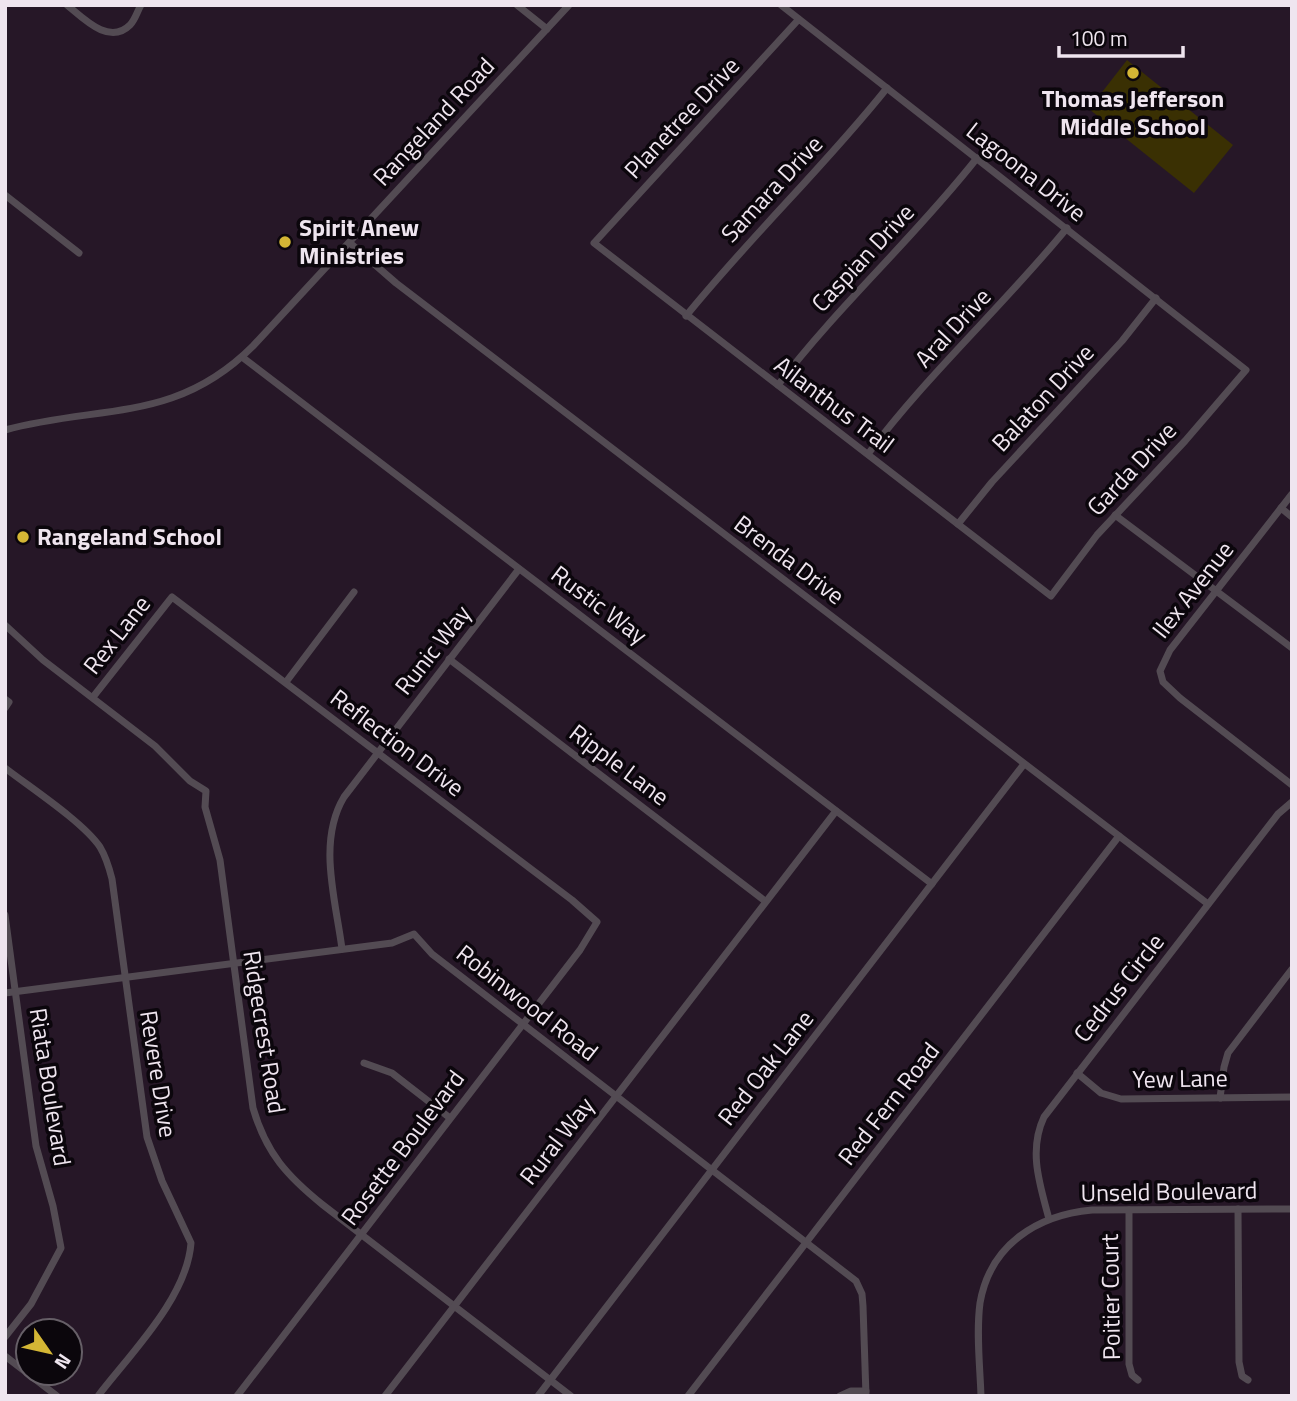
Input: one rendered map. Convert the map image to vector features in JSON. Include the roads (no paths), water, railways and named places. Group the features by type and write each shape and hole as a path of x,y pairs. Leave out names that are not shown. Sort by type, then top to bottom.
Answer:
{"street":[{"path":"66,5 98,29 110,33 129,25 141,5"},
{"path":"517,5 547,29"},
{"name":"Rangeland Road","path":"5,430 68,417 124,411 168,400 200,386 242,357 569,5"},
{"name":"Lagoona Drive","path":"781,5 1246,370"},
{"name":"Planetree Drive","path":"594,243 799,19"},
{"name":"Samara Drive","path":"686,316 723,270 859,123 887,88"},
{"name":"Caspian Drive","path":"778,385 820,332 948,195 977,158"},
{"path":"5,195 79,253"},
{"name":"Aral Drive","path":"868,454 904,409 1067,228"},
{"name":"Brenda Drive","path":"350,243 396,283 1208,904"},
{"name":"Ailanthus Trail","path":"594,243 1051,596"},
{"name":"Balaton Drive","path":"958,524 992,482 1122,341 1156,298"},
{"name":"Rustic Way","path":"242,357 932,884"},
{"name":"Garda Drive","path":"1051,596 1081,553 1246,370"},
{"name":"Ilex Avenue","path":"1292,494 1166,657 1160,671 1163,682 1180,698 1292,785"},
{"path":"1281,508 1292,517"},
{"path":"1115,515 1292,648"},
{"name":"Runic Way","path":"342,949 333,884 331,830 340,805 520,569"},
{"path":"286,682 354,592"},
{"name":"Reflection Drive","path":"172,597 597,922"},
{"name":"Rex Lane","path":"93,697 172,597"},
{"name":"Ridgecrest Road","path":"5,625 43,660 155,746 190,781 206,791 205,807 220,860 253,1108 262,1136 275,1158 290,1177 362,1235 571,1396"},
{"name":"Ripple Lane","path":"449,659 765,901"},
{"path":"5,699 9,702 5,708"},
{"name":"Red Oak Lane","path":"538,1396 1024,764"},
{"name":"Revere Drive","path":"5,768 83,829 107,860 112,879 147,1137 162,1181 191,1243 181,1280 171,1299 98,1396"},
{"name":"Cedrus Circle","path":"1049,1219 1038,1180 1036,1139 1044,1117 1278,814 1292,802"},
{"name":"Rural Way","path":"385,1396 836,811"},
{"name":"Red Fern Road","path":"688,1396 1119,836"},
{"name":"Riata Boulevard","path":"5,915 36,1146 53,1206 61,1248 31,1304 5,1337"},
{"name":"Rosette Boulevard","path":"237,1396 580,950 597,922"},
{"name":"Robinwood Road","path":"5,993 392,943 415,934 432,954 851,1276 859,1286 863,1306 866,1393"},
{"path":"1220,1098 1228,1053 1292,969"},
{"path":"364,1063 392,1073 450,1118"},
{"name":"Yew Lane","path":"1077,1073 1101,1093 1121,1099 1292,1097"},
{"path":"1238,1209 1239,1362 1242,1376 1248,1380"},
{"name":"Unseld Boulevard","path":"981,1396 979,1311 984,1290 996,1263 1023,1232 1049,1219 1078,1212 1292,1209"},
{"name":"Poitier Court","path":"1129,1210 1129,1364 1132,1375 1138,1380"},
{"path":"5,1356 57,1396"},
{"path":"839,1396 851,1391 866,1393"}],"place":[{"name":"Thomas Jefferson Middle School","path":"1133,73"},
{"name":"Spirit Anew Ministries","path":"285,242"},
{"name":"Rangeland School","path":"23,537"}]}
